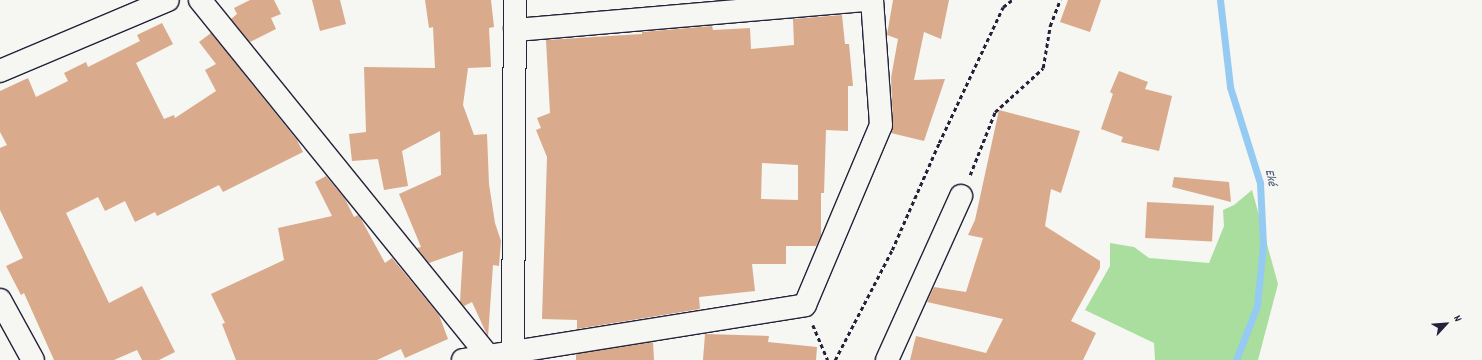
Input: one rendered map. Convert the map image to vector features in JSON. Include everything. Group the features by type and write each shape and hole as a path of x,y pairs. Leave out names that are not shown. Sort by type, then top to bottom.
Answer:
{"street":[{"path":"0,71 168,0"},
{"path":"200,0 488,356"},
{"path":"513,356 515,0"},
{"path":"515,30 866,0"},
{"path":"463,360 488,356 513,356 805,305 881,125 872,0"},
{"path":"887,360 961,196"},
{"path":"2,306 33,360"}],"path":[{"path":"835,360 892,250 939,143 1003,7 1012,0"},
{"path":"961,196 995,112 1043,68 1050,26 1060,0"},
{"path":"805,305 828,360"}],"green space":[{"path":"1252,190 1278,284 1258,360 1155,360 1154,343 1085,310 1110,266 1110,243 1134,247 1149,258 1209,263 1224,226 1223,210 1234,205"}],"building":[{"path":"250,0 274,0 281,14 271,18 276,29 250,42 231,19 237,14 234,8"},
{"path":"312,0 340,0 346,24 320,31"},
{"path":"425,0 491,0 494,27 489,28 491,67 468,68 463,105 474,135 487,134 489,184 495,223 501,241 499,266 493,265 488,337 472,302 464,306 460,302 463,251 429,263 417,248 421,247 399,194 441,175 440,131 402,151 408,186 384,190 378,159 352,161 349,134 366,132 364,67 435,68 433,27 429,28"},
{"path":"893,0 949,0 941,39 924,32 914,80 945,79 924,141 891,133 893,124 891,78 898,39 887,35"},
{"path":"1068,0 1101,0 1090,32 1060,22"},
{"path":"842,15 845,44 849,44 853,86 848,86 848,131 826,130 824,193 821,193 821,236 816,246 786,246 786,264 752,264 755,291 699,297 700,309 577,329 577,320 542,319 547,157 536,130 541,128 537,118 550,113 546,40 642,34 642,32 712,26 713,30 750,28 751,49 794,45 793,19","holes":["762,163 798,165 798,200 761,199"]},
{"path":"162,23 173,44 136,63 164,119 174,115 175,118 216,91 205,70 216,64 199,42 211,33 297,140 303,152 223,192 219,185 157,216 155,212 135,222 125,201 105,211 98,197 66,213 109,303 142,286 175,352 159,360 142,360 137,350 114,360 54,360 24,293 21,295 6,266 23,258 0,210 0,148 7,145 0,132 0,91 28,78 36,97 68,81 64,73 86,62 88,67 140,41 137,35"},
{"path":"1119,71 1148,82 1145,89 1172,96 1159,151 1121,142 1123,137 1101,129 1113,94 1110,92"},
{"path":"999,110 1080,131 1061,193 1051,189 1045,226 1100,261 1100,268 1071,321 1096,333 1083,360 910,360 916,336 986,353 1003,319 927,302 934,287 966,292 983,238 968,235 975,220"},
{"path":"326,176 345,199 354,217 358,215 361,219 385,263 392,258 439,315 448,339 405,358 401,349 377,360 236,360 222,324 225,323 211,294 284,260 278,228 332,216 315,182"},
{"path":"1174,177 1229,182 1231,202 1172,187"},
{"path":"1147,202 1214,206 1212,241 1145,238"},
{"path":"705,334 769,336 768,342 817,347 816,360 703,360"},
{"path":"653,342 654,360 576,360 576,354"}],"waterway":[{"name":"Eké","path":"1220,0 1230,87 1260,183 1263,245 1257,306 1236,360"}]}
